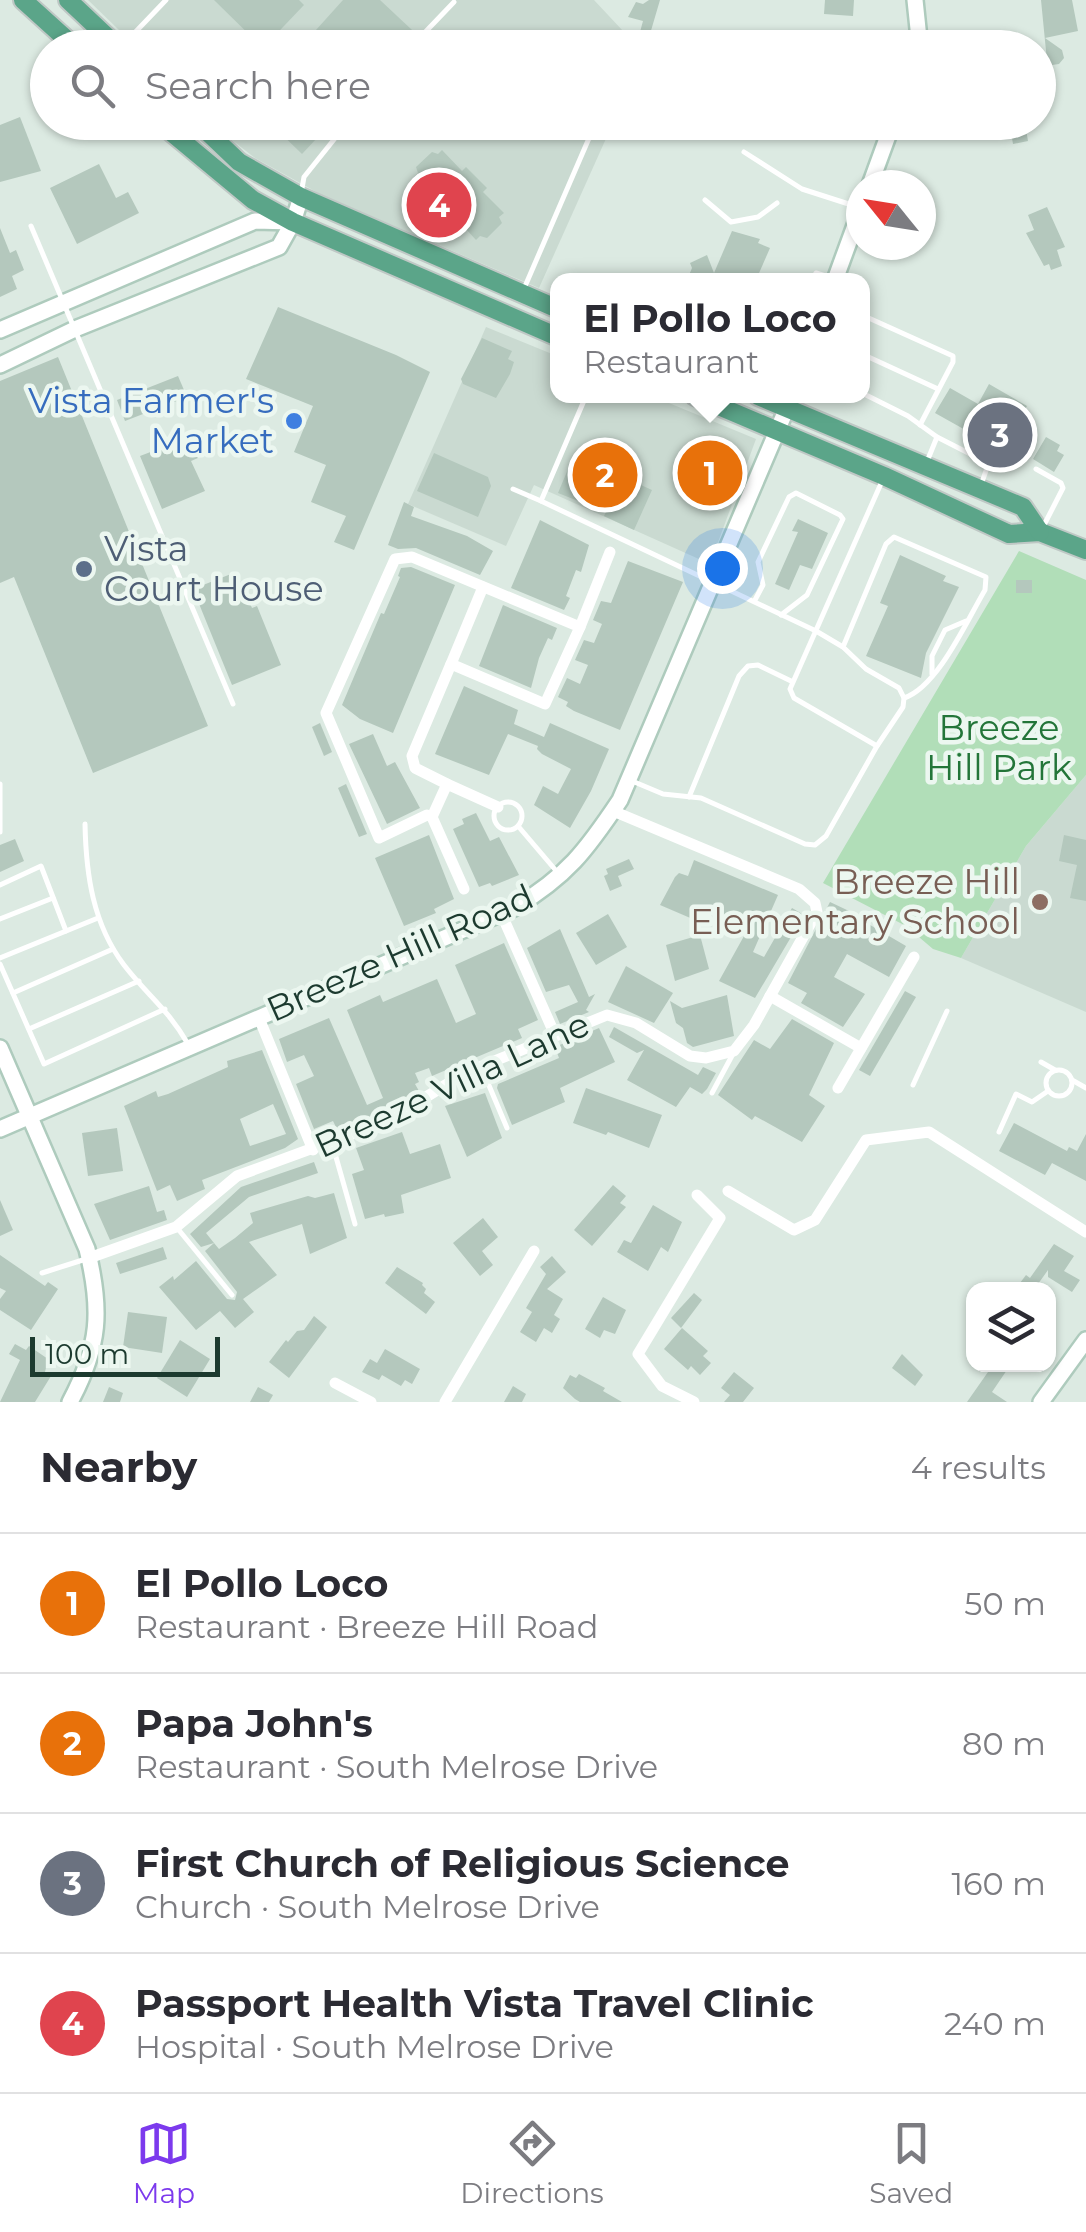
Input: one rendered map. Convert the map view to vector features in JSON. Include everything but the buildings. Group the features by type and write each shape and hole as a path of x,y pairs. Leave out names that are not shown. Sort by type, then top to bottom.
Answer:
{"main road":[{"path":"23,0 56,30"},
{"path":"68,0 100,30"},
{"path":"181,140 253,200 293,222 550,334"},
{"path":"216,140 239,162 301,196 550,306"},
{"path":"711,403 1009,534 1040,532 1086,550"},
{"path":"792,403 925,467 1022,507 1040,532"}],"street":[{"path":"915,0 920,30"},
{"path":"875,170 886,140"},
{"path":"0,366 74,329 279,246 293,222 301,196"},
{"path":"0,330 256,221 293,222"},
{"name":"Breeze Hill Road","path":"0,1129 501,913 542,891 560,876 584,853 629,780 790,403"},
{"path":"451,664 545,704 610,552"},
{"path":"432,817 427,815 378,838 326,713 395,559 412,557 580,627"},
{"path":"484,587 412,756 414,768 498,807"},
{"path":"447,784 432,817 464,889"},
{"path":"612,811 801,890 815,902 817,912 734,1051"},
{"path":"501,913 555,1035"},
{"path":"838,1088 914,957"},
{"path":"770,996 861,1048"},
{"name":"Breeze Villa Lane","path":"89,1258 176,1227 237,1176 406,1114 426,1097 481,1067 607,1014 636,1023 690,1056 706,1058 734,1051"},
{"path":"258,1018 314,1150"},
{"path":"0,1048 89,1258 96,1284 96,1338 86,1373 70,1402"},
{"path":"728,1191 794,1230 816,1220 866,1140 929,1132 1086,1232"},
{"path":"694,1402 662,1386 638,1354 720,1218 696,1194"},
{"path":"444,1402 534,1251"},
{"path":"1041,1402 1086,1340"},
{"path":"335,1382 371,1402"}],"lane":[{"path":"137,30 166,0"},
{"path":"427,30 454,2"},
{"path":"301,196 304,176 333,140"},
{"path":"522,294 588,140"},
{"path":"744,152 802,189 846,203"},
{"path":"705,200 731,222 758,217 777,203"},
{"path":"31,226 232,704"},
{"path":"870,319 952,356 953,362 920,425"},
{"path":"870,358 938,389"},
{"path":"870,398 988,466 979,489"},
{"path":"541,501 583,403"},
{"path":"925,467 937,437"},
{"path":"1036,469 1058,480 1062,488 1040,532"},
{"path":"876,746 794,698 791,681 884,476"},
{"path":"513,489 816,631 843,647 866,669 899,688 904,698 902,708 826,836 815,844 805,844 701,798 663,794 629,780"},
{"path":"755,600 763,585 758,562 789,497 796,493 840,515 843,519 807,595 782,615"},
{"path":"843,647 886,544 894,537 986,576 985,590 932,676 914,694 904,698"},
{"path":"932,676 932,656 945,630 966,621"},
{"path":"688,796 740,676 748,666 758,666 791,681"},
{"path":"0,784 0,832"},
{"path":"507,802 519,808 522,817 518,826 506,830 498,826 494,818 498,807 507,802"},
{"path":"84,824 85,853 98,918 113,950 165,1008 190,1047"},
{"path":"518,826 560,876"},
{"path":"0,885 41,866 66,930"},
{"path":"0,919 53,898"},
{"path":"98,918 0,961 44,1064 165,1008"},
{"path":"13,992 113,950"},
{"path":"29,1028 139,981"},
{"path":"914,1085 948,1011"},
{"path":"712,1094 734,1051"},
{"path":"1041,1062 1065,1071 1086,1088"},
{"path":"481,1067 507,1128"},
{"path":"1048,1091 1045,1081 1055,1070"},
{"path":"1048,1091 1062,1096 1070,1090 1072,1080"},
{"path":"999,1132 1016,1094 1032,1102 1048,1091"},
{"path":"332,1144 355,1224"},
{"path":"176,1227 232,1295"},
{"path":"42,1273 89,1258"}],"shaded area":[{"path":"88,0 594,0 622,30 119,30"},
{"path":"232,140 605,140 539,288 320,194 255,158"},
{"path":"486,327 550,353 550,403 669,403 756,439 710,564 534,485 506,546 408,504"},
{"name":"Breeze Hill Elementary School","path":"1086,775 1086,1012 961,958 1026,846"}],"green space":[{"name":"Breeze Hill Park","path":"1019,551 1086,580 1086,775 1026,846 961,958 933,949 906,926 823,883"}],"place":[{"name":"Passport Health Vista Travel Clinic","path":"439,205"},
{"name":"Vista Farmer's Market","path":"294,421"},
{"name":"First Church of Religious Science","path":"1000,435"},
{"name":"El Pollo Loco","path":"710,473"},
{"name":"Papa John's","path":"605,475"},
{"name":"Vista Court House","path":"84,569"},
{"name":"Breeze Hill Elementary School","path":"1040,902"}]}
